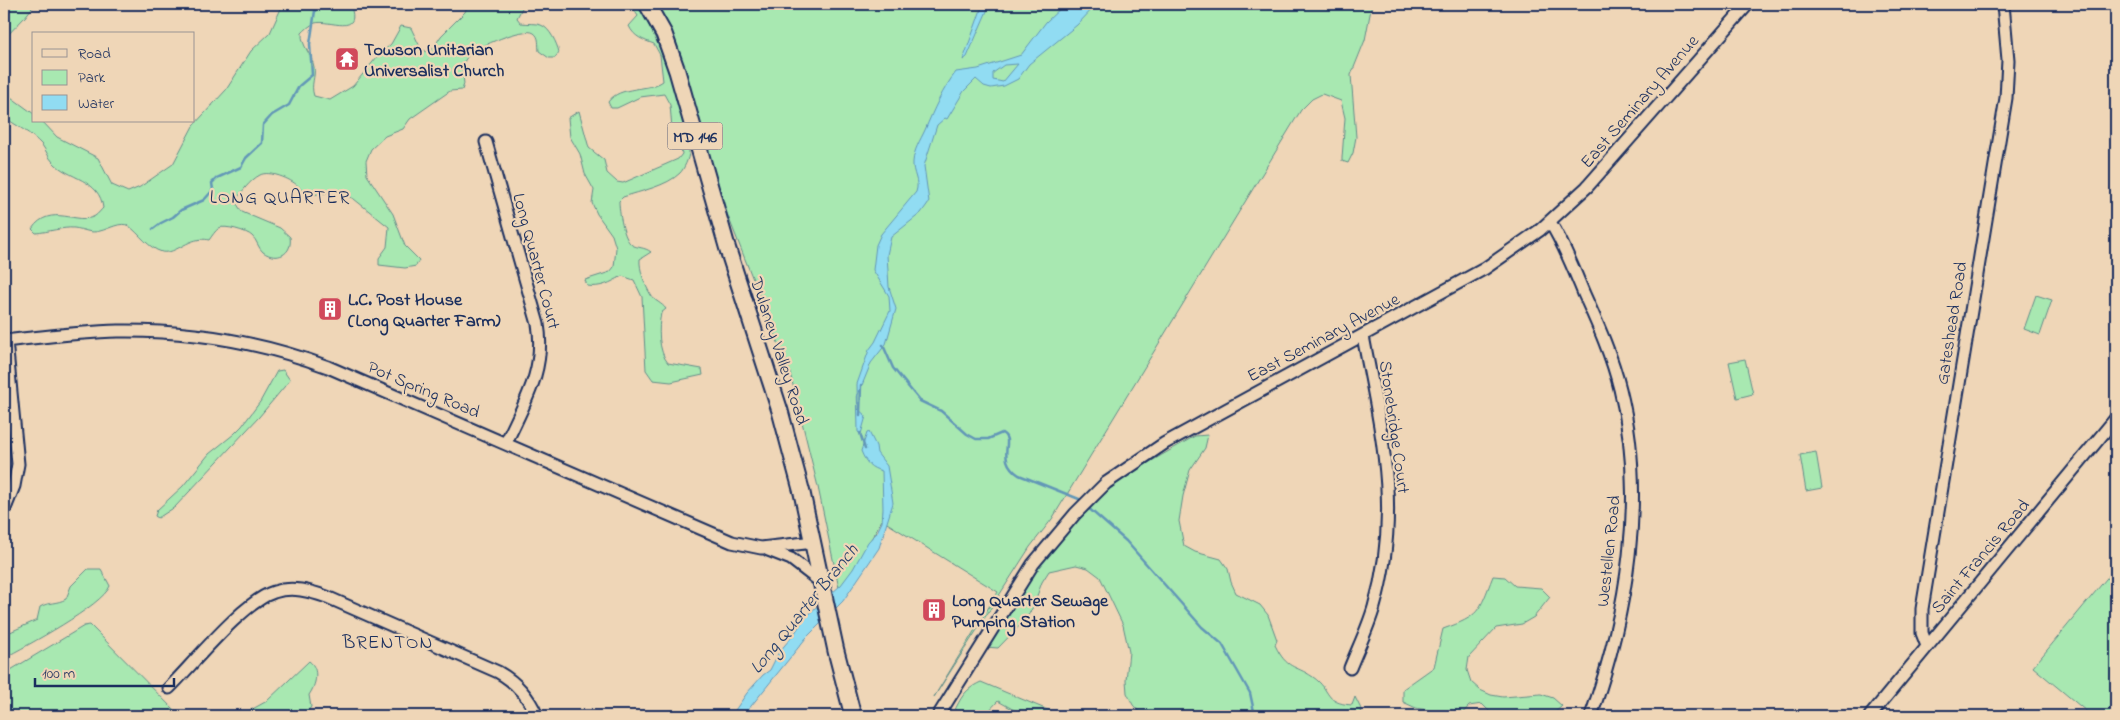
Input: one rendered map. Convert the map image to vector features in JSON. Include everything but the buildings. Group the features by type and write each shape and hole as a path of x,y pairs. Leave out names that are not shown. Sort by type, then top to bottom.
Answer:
{"main road":[{"name":"Dulaney Valley Road","path":"647,4 664,34 679,78 728,250 780,411 814,542 829,621 853,716"}],"street":[{"name":"East Seminary Avenue","path":"938,716 1034,564 1088,500 1117,475 1159,447 1484,269 1520,246 1550,222 1598,175 1748,4"},
{"name":"Gateshead Road","path":"1927,646 1922,633 1922,608 2006,98 2008,60 2003,4"},
{"name":"Long Quarter Court","path":"486,142 538,324 540,344 538,371 506,443"},
{"name":"Westellen Road","path":"1550,222 1585,295 1609,354 1620,390 1630,452 1633,505 1630,550 1610,654 1591,716"},
{"name":"Pot Spring Road","path":"5,341 134,331 201,335 245,343 320,364 723,538 746,546 761,548 814,542"},
{"name":"Stonebridge Court","path":"1350,668 1374,610 1384,564 1387,533 1386,467 1363,336"},
{"path":"4,511 14,486 18,464 5,341"},
{"name":"Saint Francis Road","path":"1870,716 2116,418"},
{"path":"761,548 791,558 822,583"},
{"path":"169,688 252,604 273,592 304,590 327,597 498,672 519,687 538,716"}],"green space":[{"path":"4,4 35,4 4,39"},
{"path":"283,4 350,4 353,14 352,21 348,24 315,23 302,33 303,42 314,67 314,96 330,100 353,86 377,57 391,44 401,26 411,28 421,49 430,53 441,36 465,12 468,4 521,4 523,6 517,18 521,23 537,24 544,27 555,41 559,52 555,58 549,58 539,51 537,37 534,33 529,32 521,32 501,38 474,51 462,65 464,84 462,90 450,91 410,119 403,129 385,136 371,149 366,161 367,175 393,214 405,246 419,260 416,266 405,268 379,265 379,258 387,247 389,227 354,199 337,191 305,196 298,186 290,181 280,176 269,174 260,175 253,180 235,201 242,212 280,228 290,237 289,248 283,255 268,255 263,252 254,238 246,232 226,227 219,228 209,240 202,239 189,242 173,251 167,252 162,252 152,247 133,229 122,224 93,232 70,228 36,233 32,229 39,221 47,217 88,218 95,216 103,208 101,198 90,185 59,168 38,141 4,117 4,92 32,113 32,122 43,122 57,137 98,158 112,185 128,192 140,187 173,164 193,126 226,90 251,51 270,33"},
{"path":"630,4 637,4 654,35 678,97 688,137 689,154 683,169 675,178 661,185 623,197 619,201 622,224 629,242 634,246 651,252 640,259 640,268 651,295 666,309 661,313 659,325 662,352 668,363 702,369 703,375 671,382 653,380 646,370 642,297 634,280 622,276 605,284 587,286 585,280 610,272 614,267 616,248 612,235 597,214 592,203 594,190 585,174 580,154 570,137 568,118 579,111 589,148 604,160 607,173 617,182 623,183 678,159 682,154 681,148 673,140 670,105 664,94 640,97 617,108 611,108 608,102 620,93 650,87 663,81 660,55 654,44 636,35 629,26 638,16"},
{"path":"655,4 1372,4 1365,40 1351,75 1356,137 1353,153 1348,163 1342,161 1345,118 1341,101 1322,94 1312,99 1301,110 1052,519 1030,547 934,697 998,592 882,520 840,593 818,487 790,373 711,173"},
{"path":"2036,295 2052,300 2040,335 2024,329"},
{"path":"1745,359 1753,394 1737,398 1729,362"},
{"path":"283,370 290,380 259,417 175,507 158,518 155,516 157,510 183,486 209,454 242,426 260,402 277,371"},
{"path":"1208,435 1205,448 1190,470 1183,496 1179,521 1184,546 1195,552 1221,559 1228,569 1236,593 1260,605 1268,615 1277,640 1275,645 1283,659 1291,666 1313,677 1336,702 1352,705 1355,697 1362,716 1143,716 1133,705 1127,693 1126,680 1129,652 1123,625 1100,577 1088,568 1076,565 1049,571 1042,582 1033,607 1026,619 998,648 986,647 998,624 1029,577 1067,530 1088,509 1108,490 1145,465 1195,436"},
{"path":"1816,452 1822,488 1806,491 1800,455"},
{"path":"2116,567 2116,716 2092,716 2033,667"},
{"path":"88,569 101,569 110,586 104,594 93,604 62,625 4,658 4,632 8,633 37,620 40,607 66,599 71,586"},
{"path":"1493,576 1505,577 1515,586 1541,588 1550,597 1534,617 1522,624 1496,628 1469,657 1467,670 1471,682 1480,690 1491,695 1503,697 1541,694 1553,698 1562,706 1552,715 1494,716 1482,704 1469,706 1460,716 1444,716 1443,713 1416,708 1403,702 1403,689 1434,667 1443,629 1464,620 1477,611"},
{"path":"90,625 180,716 4,716 4,674 84,626"},
{"path":"309,661 315,668 316,677 314,687 309,695 311,707 304,716 240,716 267,701"},
{"path":"981,682 1062,716 1025,716 998,701 984,716 952,716 966,692"}],"water":[{"path":"983,4 990,4 967,57 963,60"},
{"path":"1065,4 1097,4 1077,25 1029,64 1018,79 1004,86 991,88 984,86 976,79 964,91 947,119 945,118 937,125 924,166 929,202 921,213 891,237 887,255 889,287 896,309 886,344 871,363 858,395 858,409 866,416 861,434 858,432 857,384 869,350 890,311 889,296 873,270 876,245 881,234 916,192 917,184 913,162 918,145 939,100 956,72 978,69 1021,55 1046,22","holes":["1018,64 1003,82 993,80 993,73 1004,65"]},
{"path":"869,432 876,446 877,453 887,466 893,503 879,548 843,601 806,638 743,716 731,716 747,693 770,670 779,652 795,633 804,618 841,585 882,522 882,471 869,464 861,451"}],"waterway":[{"path":"153,229 181,210 204,200 213,190 212,183 217,178 241,167 246,158 262,143 263,125 272,115 289,105 299,86 312,75 310,44 316,4"},
{"path":"883,345 893,368 920,401 941,411 967,434 976,439 988,439 1002,433 1006,436 1006,456 1012,469 1019,475 1079,499 1082,502"},
{"name":"Long Quarter Branch","path":"860,415 861,385"},
{"name":"Long Quarter Branch","path":"860,433 865,449"},
{"path":"1086,506 1126,541 1202,627 1222,644 1250,693 1255,716"}],"place":[{"name":"Towson Unitarian Universalist Church","path":"347,59"},
{"name":"L.C. Post House (Long Quarter Farm)","path":"330,309"},
{"name":"Long Quarter Sewage Pumping Station","path":"934,610"}],"district":[{"name":"LONG QUARTER","path":"280,196"},
{"name":"BRENTON","path":"388,641"}]}
